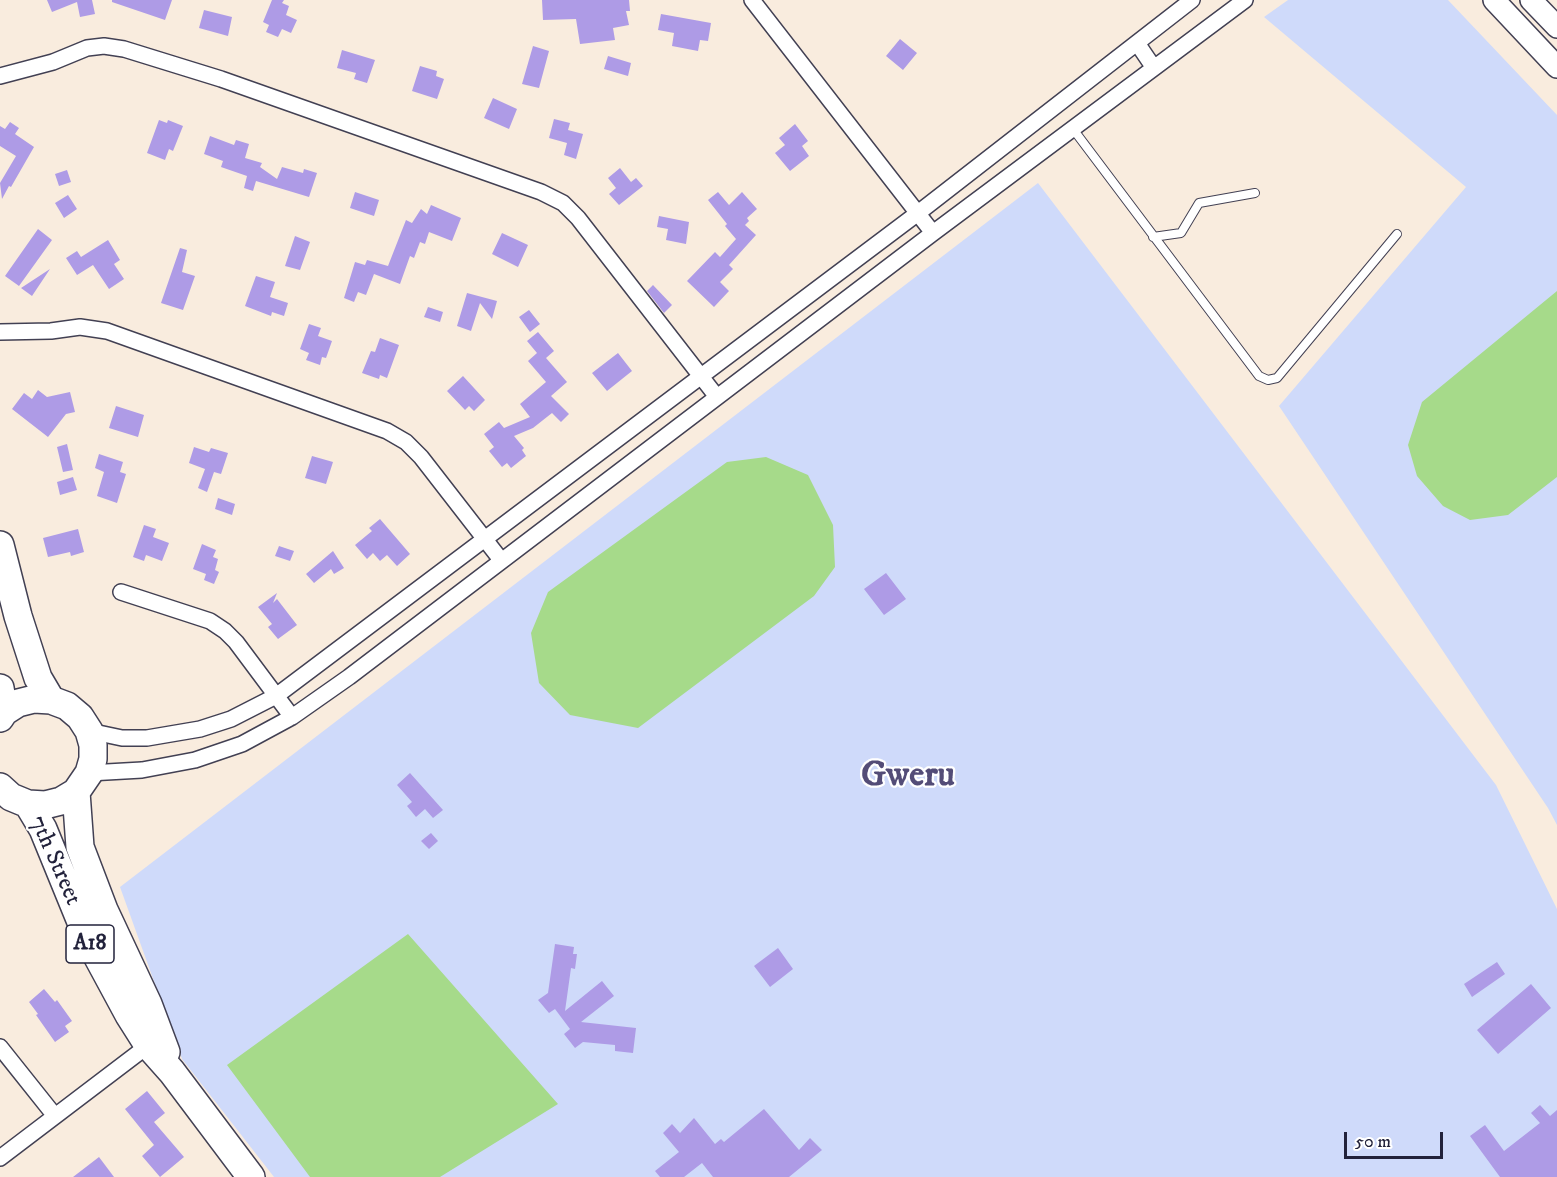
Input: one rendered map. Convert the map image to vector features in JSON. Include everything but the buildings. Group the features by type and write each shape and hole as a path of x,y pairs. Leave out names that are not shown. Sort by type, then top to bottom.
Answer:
{"highway":[{"path":"0,545 18,616 38,678 51,700"},
{"path":"1,706 34,699 51,700 67,706 80,717 89,731"},
{"name":"A18","path":"82,783 93,759 93,745 89,731"},
{"path":"28,804 45,805 62,801 82,783"},
{"name":"7th Street","path":"82,783 80,847 155,1041"},
{"name":"A18","path":"0,787 11,797 28,804"},
{"name":"7th Street","path":"28,804 43,829 77,914 100,963 155,1041 172,1072 251,1177"}],"main road":[{"path":"1494,0 1557,67"},
{"path":"1531,0 1557,27"}],"street":[{"path":"752,0 933,234"},
{"path":"89,731 122,738 147,738 200,729 231,719 276,696 918,213 1192,0"},
{"path":"82,783 195,760 242,744 292,717 349,677 1245,0"},
{"path":"1137,43 1154,68"},
{"path":"0,76 53,62 87,48 104,46 124,49 220,79 541,192 563,203 578,218 717,397"},
{"path":"0,332 51,331 80,327 106,331 387,431 406,442 421,457 501,560"},
{"path":"121,592 210,621 225,631 236,642 292,717"},
{"path":"0,1158 155,1041"},
{"path":"0,1047 55,1116"}],"lane":[{"path":"1072,129 1259,376 1268,380 1277,378 1397,234"},
{"path":"1153,237 1181,233 1199,202 1255,193"}],"shaded area":[{"path":"1288,0 1448,0 1557,115 1557,825 1548,808 1279,406 1466,187 1264,17"},
{"path":"1038,183 1496,785 1557,909 1557,1177 274,1177 182,1059 120,887"}],"green space":[{"path":"1557,291 1557,477 1508,515 1470,520 1443,506 1417,476 1408,445 1422,402"},
{"path":"766,457 808,475 833,525 835,567 814,596 638,728 570,715 539,683 531,633 548,592 727,462"},
{"path":"408,934 558,1104 440,1177 310,1177 227,1065"}],"district":[{"name":"Gweru","path":"908,778"}]}
